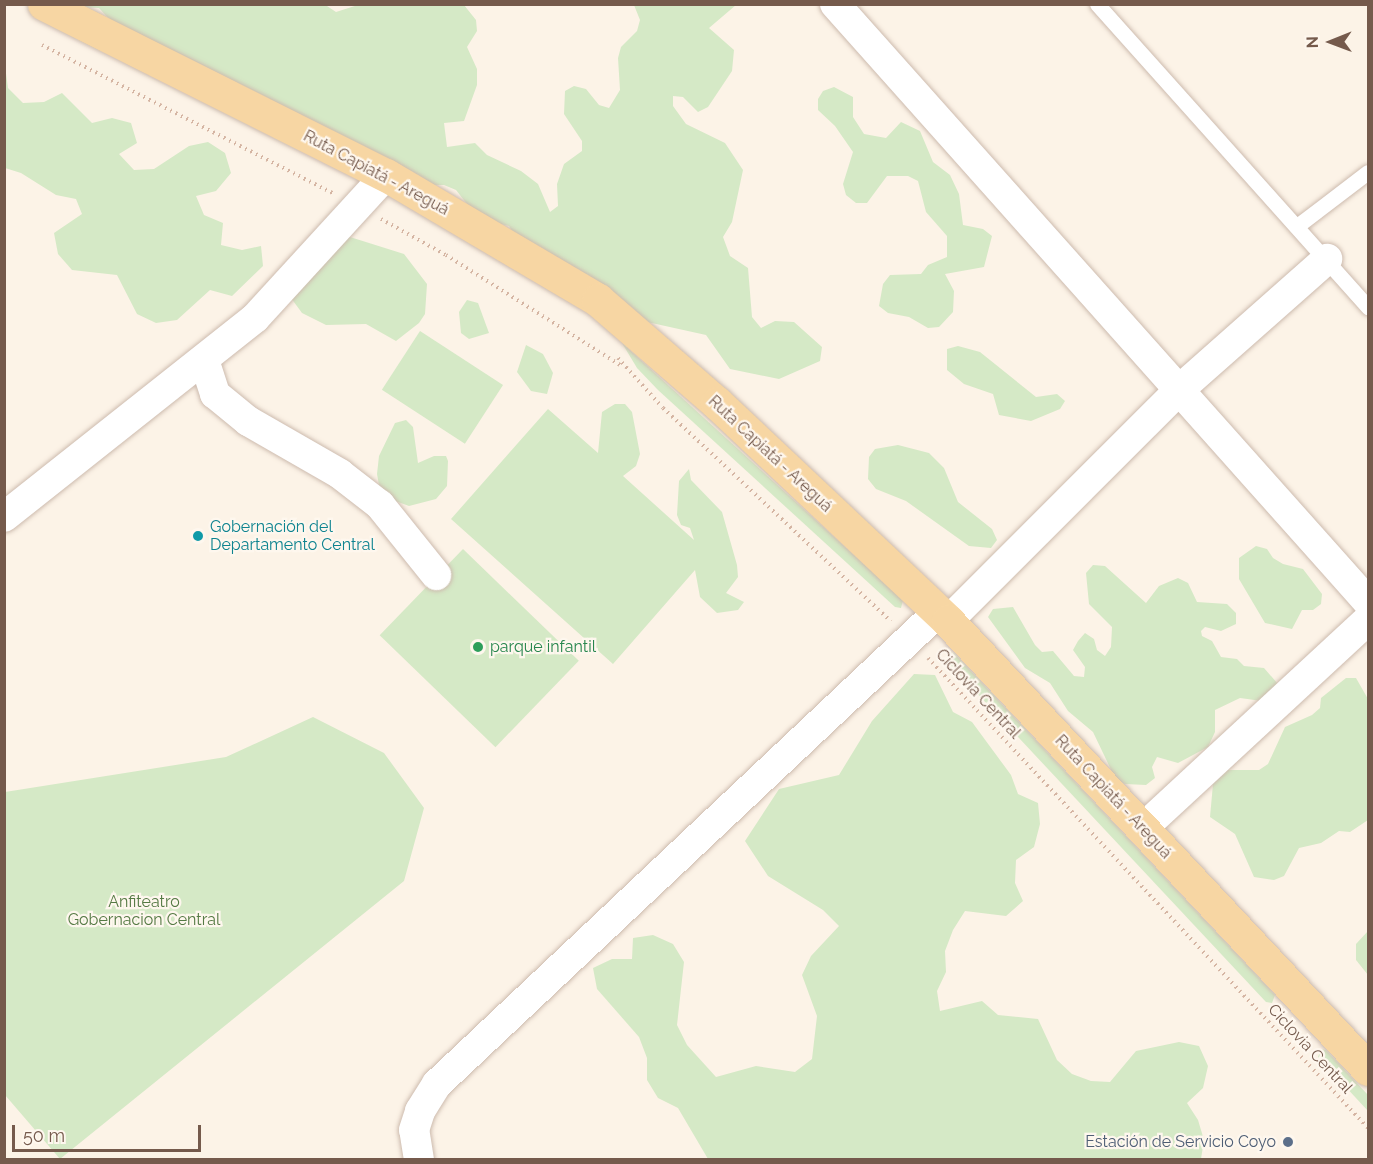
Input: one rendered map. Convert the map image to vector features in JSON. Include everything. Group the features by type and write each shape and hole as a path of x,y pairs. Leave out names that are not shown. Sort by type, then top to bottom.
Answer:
{"main road":[{"name":"Ruta Capiatá - Areguá","path":"44,4 386,175 598,300 717,403 943,616 1368,1069"}],"street":[{"path":"835,4 1368,602"},
{"path":"4,517 255,318 386,175"},
{"path":"419,1160 414,1130 420,1111 437,1084 909,639 943,616 1179,390 1327,259"},
{"path":"204,360 215,394 248,421 340,474 380,505 436,575"},
{"path":"1143,828 1368,620"}],"lane":[{"path":"1097,4 1368,307"},
{"path":"1297,226 1368,172"}],"path":[{"name":"Ciclovia Central","path":"613,352 663,408 909,639 1368,1128"}],"green space":[{"path":"324,4 336,12 358,5 464,5 476,20 477,31 467,47 477,69 477,85 464,121 444,123 447,147 475,143 487,155 521,171 538,184 550,212 558,206 557,184 564,164 582,151 582,141 564,114 565,91 574,86 586,89 599,105 609,108 620,90 618,58 621,47 637,31 640,20 634,5 736,5 709,28 734,50 732,71 708,107 698,112 683,97 673,96 673,106 686,124 725,143 743,170 732,222 723,237 730,256 748,268 752,317 761,328 775,321 794,322 822,347 820,361 779,379 730,369 706,335 629,318 535,266 509,226 478,218 456,190 444,185 415,185 120,31 99,8 48,5"},
{"path":"5,66 8,88 23,103 44,102 62,93 92,123 112,118 131,123 137,143 119,154 134,170 154,169 189,146 208,142 225,153 231,173 216,191 196,196 204,215 223,223 221,245 242,250 261,246 263,266 232,296 210,290 177,320 156,323 137,314 117,275 72,270 58,254 54,233 82,214 76,199 56,195 21,173 5,168"},
{"path":"834,87 853,97 853,117 864,134 886,138 901,122 920,131 933,162 950,175 959,194 963,225 983,229 992,236 984,267 945,274 954,291 953,312 939,327 928,328 909,317 888,313 879,306 883,284 890,275 921,274 928,265 947,257 947,236 926,212 918,181 908,176 887,176 867,203 856,203 846,195 843,184 853,152 835,126 818,110 818,99 823,91"},
{"path":"320,236 350,237 404,254 427,284 425,314 419,323 396,341 366,324 326,325 302,313 291,298"},
{"path":"467,300 478,303 489,333 469,339 461,333 459,312"},
{"path":"420,331 503,385 465,444 382,390"},
{"path":"622,343 903,600 901,608 895,607 658,390 637,368"},
{"path":"526,345 543,354 553,373 547,394 531,391 517,372"},
{"path":"958,346 980,352 1036,397 1057,394 1065,401 1060,409 1031,421 999,415 993,394 964,384 947,370 947,349"},
{"path":"615,404 625,404 632,412 640,454 636,466 623,476 694,540 690,528 681,525 677,515 679,481 689,469 691,480 722,512 737,565 738,577 726,593 744,602 738,610 717,613 700,597 695,570 613,664 451,519 548,409 598,453 602,412"},
{"path":"406,420 413,427 418,463 434,456 446,456 448,461 447,486 436,499 409,506 390,499 379,485 377,474 379,456 395,423"},
{"path":"898,445 929,453 944,468 958,502 992,529 997,540 991,548 969,546 906,501 876,489 868,479 869,457 875,449"},
{"path":"1256,546 1267,549 1273,558 1283,564 1303,569 1322,594 1321,604 1313,610 1302,610 1292,629 1265,623 1239,579 1239,558"},
{"name":"parque infantil","path":"463,549 579,661 495,747 380,635"},
{"path":"1093,565 1105,566 1146,603 1159,586 1178,578 1188,583 1197,602 1227,604 1236,613 1236,624 1221,631 1205,627 1201,631 1202,636 1212,641 1221,657 1237,659 1244,666 1264,668 1278,684 1262,701 1240,698 1215,710 1215,732 1208,747 1178,763 1157,757 1152,767 1155,778 1146,785 1125,784 1115,778 1093,732 1068,711 1050,683 1025,668 988,617 993,609 1013,607 1035,645 1042,652 1053,651 1074,676 1084,677 1085,667 1073,650 1085,633 1094,639 1097,650 1105,656 1111,647 1112,627 1089,604 1086,573"},
{"path":"948,652 954,653 1275,995 1272,1003 1266,1002 946,660"},
{"path":"914,674 935,675 953,712 972,722 1011,775 1018,794 1038,803 1040,824 1034,847 1016,860 1015,883 1023,901 1006,916 965,911 953,930 945,951 946,972 937,991 940,1011 982,1001 998,1015 1038,1019 1057,1060 1072,1074 1091,1081 1110,1082 1136,1051 1179,1042 1199,1046 1208,1066 1203,1088 1187,1103 1198,1120 1204,1140 1201,1159 708,1159 678,1108 658,1098 647,1080 647,1058 639,1037 597,989 593,968 612,959 632,959 633,938 653,935 673,944 684,962 677,1025 687,1045 716,1077 756,1066 795,1072 812,1059 817,1016 802,975 811,956 839,926 823,910 768,876 745,841 779,789 839,775 872,721"},
{"path":"1346,678 1356,678 1368,699 1368,820 1350,832 1339,831 1321,843 1299,848 1284,876 1274,880 1254,877 1235,834 1210,817 1213,784 1228,770 1259,770 1268,764 1285,727 1312,715 1320,708 1321,698"},
{"name":"Anfiteatro Gobernacion Central","path":"313,717 384,753 424,808 404,881 60,1159 5,1095 5,792 226,757"},
{"path":"1368,931 1368,975 1356,960 1356,944"},
{"path":"1321,1049 1326,1050 1368,1095 1368,1111 1318,1057"}],"place":[{"name":"Gobernación del Departamento Central","path":"198,536"},
{"name":"parque infantil","path":"478,647"},
{"name":"Estación de Servicio Coyo","path":"1288,1142"}]}
